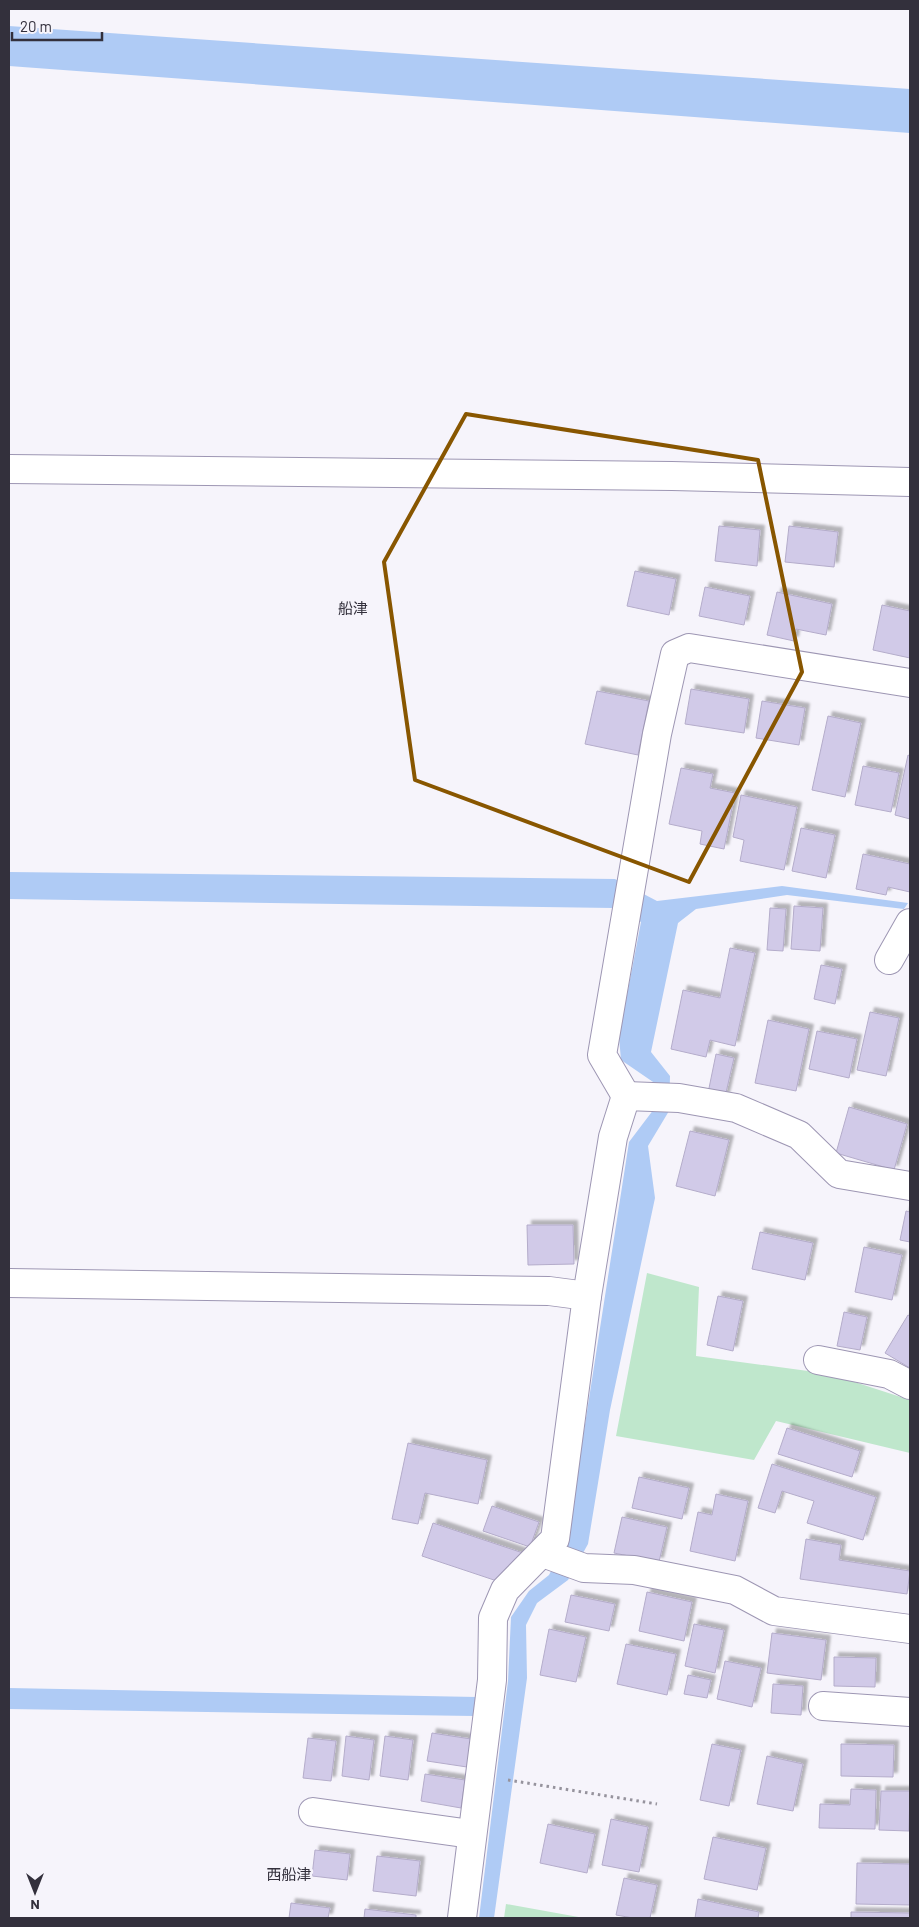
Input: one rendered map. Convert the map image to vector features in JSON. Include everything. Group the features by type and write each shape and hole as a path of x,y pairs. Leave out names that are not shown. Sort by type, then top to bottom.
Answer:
{"street":[{"path":"9,469 672,476 910,482"},
{"path":"910,683 689,648 675,654 657,734 602,1055 638,1097 679,1098 736,1108 798,1135 839,1174 910,1186"},
{"path":"889,960 910,923"},
{"path":"462,1918 471,1834 492,1680 493,1618 505,1590 555,1539 588,1296 613,1137 638,1097"},
{"path":"9,1283 549,1292 588,1296"},
{"path":"818,1360 889,1374 910,1384"},
{"path":"542,1552 584,1568 634,1570 736,1590 774,1610 910,1629"},
{"path":"822,1706 910,1712"},
{"path":"312,1812 471,1834"}],"path":[{"path":"519,1782 657,1804"}],"highlighted area":[{"path":"466,414 758,460 802,672 689,882 415,780 384,562"}],"green space":[{"path":"647,1273 699,1287 696,1356 830,1374 910,1400 910,1453 776,1421 754,1460 616,1436"},
{"path":"506,1904 584,1918 504,1918"}],"water":[{"path":"9,26 910,89 910,133 9,66"},
{"path":"9,872 615,879 657,901 782,886 908,903 904,909 787,895 696,909 678,923 651,1052 670,1076 669,1111 648,1146 655,1198 610,1410 588,1544 568,1580 537,1603 526,1625 527,1678 494,1918 479,1918 508,1681 511,1617 529,1591 549,1575 567,1540 629,1142 654,1109 656,1084 621,1060 619,1037 641,922 613,908 9,899"},
{"path":"9,1688 477,1697 474,1716 9,1709"}],"building":[{"path":"719,526 760,530 757,566 715,561"},
{"path":"789,526 838,532 834,567 785,562"},
{"path":"635,571 676,579 669,615 627,606"},
{"path":"705,587 750,596 744,625 699,616"},
{"path":"777,592 832,604 826,635 796,629 794,641 767,635"},
{"path":"882,605 910,611 910,658 873,650"},
{"path":"691,689 749,699 744,733 685,724"},
{"path":"597,691 649,701 638,755 585,744"},
{"path":"762,701 805,708 799,745 756,738"},
{"path":"828,716 861,723 845,797 812,790"},
{"path":"908,755 910,756 910,819 895,815"},
{"path":"863,766 899,773 891,812 855,805"},
{"path":"681,768 713,774 710,788 735,793 724,849 700,844 702,831 669,824"},
{"path":"741,795 797,807 784,870 740,861 744,840 733,837"},
{"path":"801,828 835,835 826,878 792,871"},
{"path":"863,854 910,864 910,892 888,887 886,895 856,889"},
{"path":"794,906 823,908 820,951 791,949"},
{"path":"770,908 786,909 783,951 767,950"},
{"path":"730,948 755,953 735,1046 710,1040 706,1057 671,1049 683,990 720,998"},
{"path":"821,965 842,969 835,1004 814,999"},
{"path":"870,1012 899,1018 886,1076 857,1070"},
{"path":"768,1020 809,1029 796,1091 755,1083"},
{"path":"817,1031 857,1039 849,1078 809,1069"},
{"path":"716,1054 734,1058 725,1097 708,1093"},
{"path":"849,1107 907,1124 894,1170 836,1153"},
{"path":"690,1131 729,1140 715,1196 676,1186"},
{"path":"906,1211 910,1212 910,1242 900,1240"},
{"path":"527,1225 573,1225 574,1264 528,1265"},
{"path":"760,1232 813,1243 805,1280 752,1269"},
{"path":"864,1247 902,1255 892,1300 855,1292"},
{"path":"718,1296 743,1301 733,1351 707,1345"},
{"path":"844,1312 867,1317 860,1350 837,1346"},
{"path":"908,1315 910,1316 910,1368 885,1353"},
{"path":"787,1428 860,1451 852,1477 778,1454"},
{"path":"408,1443 487,1460 478,1504 425,1493 418,1524 392,1519"},
{"path":"772,1464 876,1497 863,1540 807,1523 814,1501 782,1491 775,1513 758,1508"},
{"path":"639,1477 689,1488 682,1519 632,1508"},
{"path":"716,1494 748,1501 735,1561 690,1551 698,1512 712,1515"},
{"path":"492,1506 539,1522 530,1547 483,1531"},
{"path":"622,1517 667,1527 659,1562 614,1553"},
{"path":"433,1523 523,1553 497,1581 422,1556"},
{"path":"806,1539 841,1545 839,1560 910,1571 907,1594 800,1579"},
{"path":"647,1592 692,1602 684,1641 639,1631"},
{"path":"571,1595 615,1604 609,1631 565,1622"},
{"path":"694,1624 724,1630 715,1673 685,1666"},
{"path":"549,1629 586,1637 576,1682 540,1675"},
{"path":"772,1633 826,1640 821,1680 767,1673"},
{"path":"626,1644 676,1654 667,1695 617,1684"},
{"path":"834,1657 876,1658 875,1687 834,1686"},
{"path":"725,1661 761,1668 752,1707 717,1699"},
{"path":"688,1675 711,1680 707,1698 684,1694"},
{"path":"773,1684 803,1686 801,1715 771,1713"},
{"path":"432,1733 471,1739 467,1767 427,1761"},
{"path":"346,1736 374,1740 369,1780 342,1776"},
{"path":"385,1736 413,1740 408,1780 380,1776"},
{"path":"308,1738 336,1741 331,1781 303,1778"},
{"path":"712,1744 741,1750 729,1806 700,1800"},
{"path":"841,1744 894,1745 893,1777 841,1776"},
{"path":"767,1756 803,1764 793,1811 757,1804"},
{"path":"425,1774 465,1780 461,1808 421,1801"},
{"path":"851,1789 876,1790 875,1829 819,1828 820,1804 850,1805"},
{"path":"881,1791 910,1791 909,1831 879,1830"},
{"path":"611,1819 648,1827 639,1872 602,1865"},
{"path":"548,1824 595,1834 587,1873 540,1863"},
{"path":"713,1837 766,1848 757,1890 704,1879"},
{"path":"315,1850 350,1854 347,1880 312,1876"},
{"path":"377,1856 420,1861 416,1896 373,1891"},
{"path":"857,1863 910,1864 910,1905 856,1904"},
{"path":"624,1878 657,1885 650,1918 616,1915"},
{"path":"698,1899 759,1912 758,1918 695,1918"},
{"path":"291,1903 330,1908 328,1918 289,1918"},
{"path":"365,1909 416,1915 416,1918 364,1918"},
{"path":"851,1912 910,1913 910,1918 851,1918"}],"district":[{"name":"船津","path":"353,608"},
{"name":"西船津","path":"289,1874"}]}
